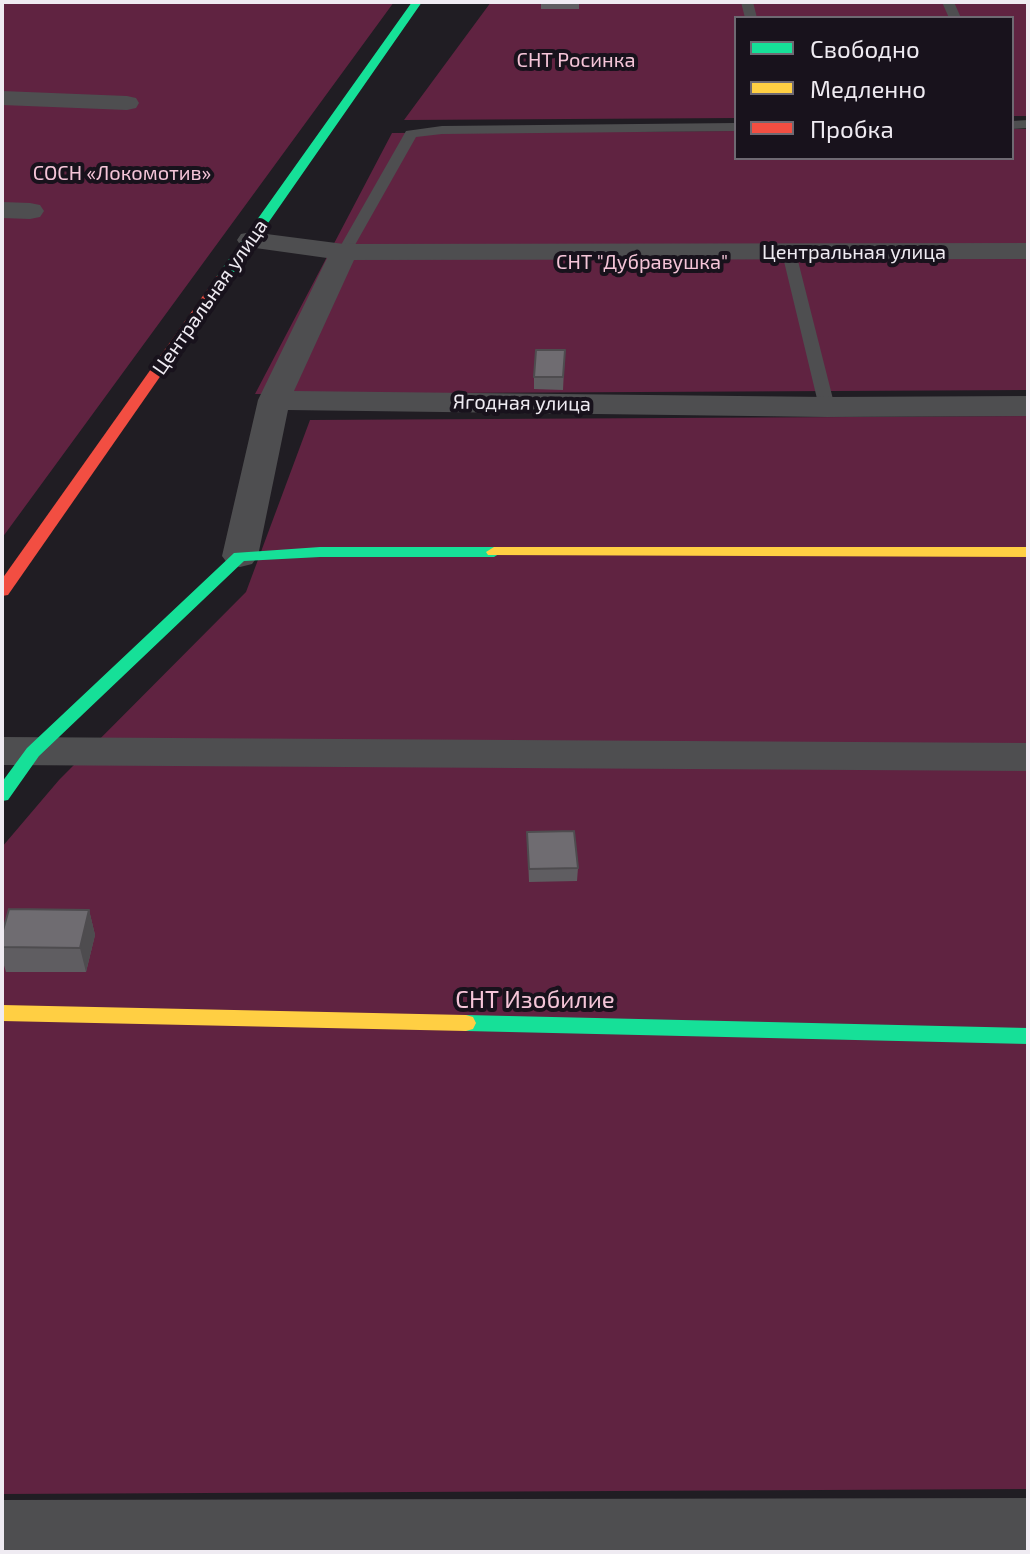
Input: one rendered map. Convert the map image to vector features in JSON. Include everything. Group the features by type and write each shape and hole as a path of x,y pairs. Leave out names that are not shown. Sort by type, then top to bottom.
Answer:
{"street":[{"name":"Центральная улица","path":"2,591 417,2"},
{"path":"2,98 127,103"},
{"path":"2,210 30,211"},
{"path":"2,795 18,751 240,556 274,400 344,252 251,240"},
{"name":"Центральная улица","path":"344,252 1028,251"},
{"name":"Ягодная улица","path":"274,400 827,407 1028,406"},
{"path":"240,556 320,552 1028,552"},
{"path":"18,751 1028,757"},
{"path":"2,1013 1028,1036"},
{"path":"2,1528 1028,1526"}],"lane":[{"path":"344,252 411,134 442,130 734,127"},
{"path":"789,253 827,407"}],"green space":[{"name":"СОСН «Локомотив»","path":"2,2 394,2 2,538"},
{"name":"СНТ Росинка","path":"491,2 1028,2 1028,116 1014,116 1014,16 734,16 734,118 404,120"},
{"name":"СНТ \"Дубравушка\"","path":"1014,129 1028,129 1028,390 255,394 392,133 734,131 734,160 1014,160"},
{"name":"СНТ Изобилие","path":"1028,416 1028,1489 2,1494 2,847 59,780 246,592 310,420"}],"building":[{"path":"536,350 565,350 563,377 534,377"},
{"path":"574,831 578,868 529,869 527,832"},
{"path":"9,909 89,910 80,948 2,947"}],"traffic: fast":[{"path":"222,279 417,2"},
{"path":"2,795 33,752 240,556 320,552 494,552"},
{"path":"466,1023 1028,1036"}],"traffic: slow":[{"path":"494,552 1028,552"},
{"path":"2,1013 466,1023"}],"traffic: jam":[{"path":"2,591 222,279"}]}
